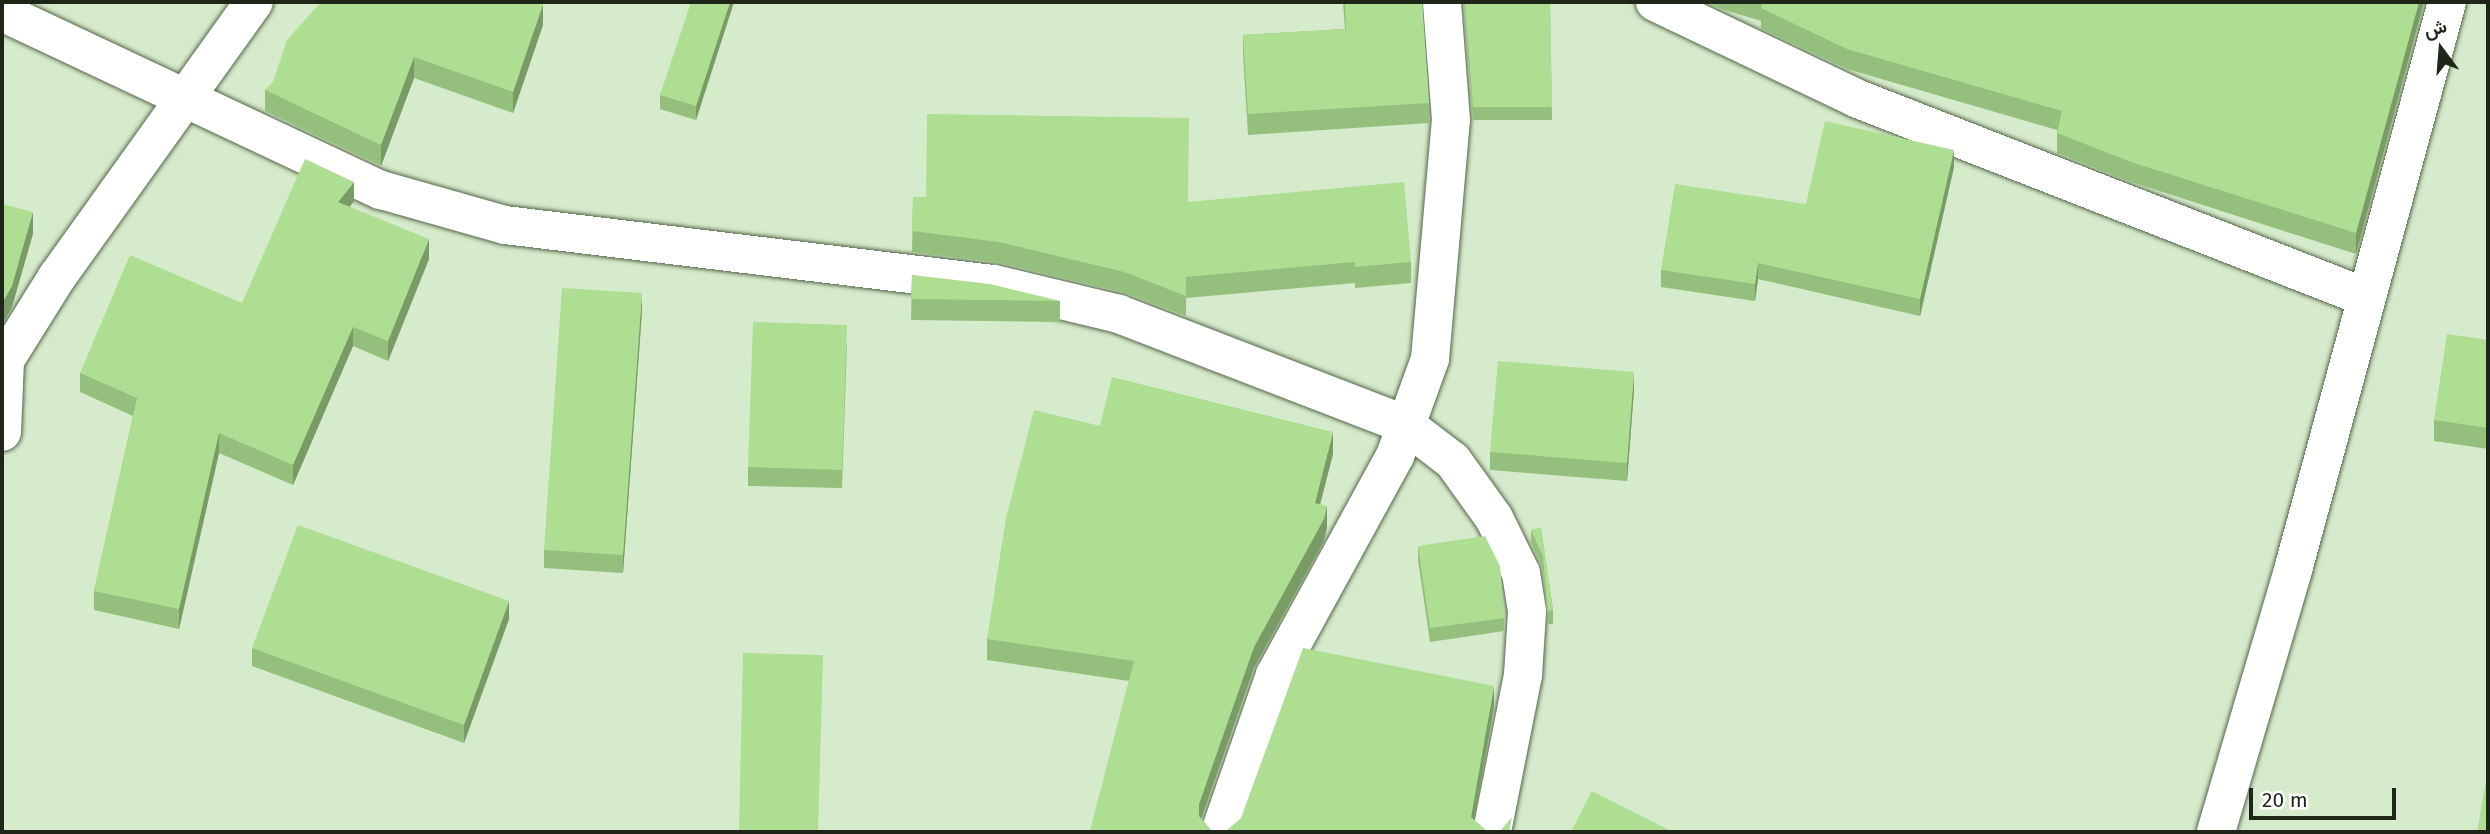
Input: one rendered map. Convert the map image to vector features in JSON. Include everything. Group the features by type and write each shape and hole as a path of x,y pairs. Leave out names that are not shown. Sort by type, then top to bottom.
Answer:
{"street":[{"path":"2,432 4,362 57,278 254,2"},
{"path":"1220,832 1275,675 1395,456 1430,359 1451,120 1442,2"},
{"path":"1655,2 1858,99 2365,297"},
{"path":"2216,832 2293,570 2447,2"},
{"path":"2,12 187,96 382,190 505,225 994,284 1118,314 1406,425 1453,461 1494,517 1521,573 1527,612 1523,675 1492,832"}],"building":[{"path":"321,2 543,4 513,92 414,57 381,145 265,90 273,82 287,40"},
{"path":"691,2 730,2 696,106 660,95"},
{"path":"1345,2 1422,2 1429,103 1248,114 1243,35 1346,29"},
{"path":"1465,2 1550,2 1552,107 1473,107"},
{"path":"1763,2 2419,2 2356,233 2131,162 2057,133 2062,111 1847,49 1761,8"},
{"path":"927,114 1189,118 1188,202 1404,182 1411,262 1355,267 1355,262 1186,277 1186,296 1124,272 999,242 912,231 913,197 926,197"},
{"path":"1825,121 1954,150 1920,299 1758,263 1755,284 1661,270 1675,184 1806,204"},
{"path":"305,159 354,182 338,202 429,239 388,341 353,327 293,465 219,433 179,609 94,591 137,398 80,373 130,255 242,303"},
{"path":"2,204 33,212 12,286 2,304"},
{"path":"912,275 990,284 1060,301 911,299"},
{"path":"562,288 642,293 623,555 544,550"},
{"path":"753,322 847,325 842,470 748,467"},
{"path":"2447,334 2488,340 2488,428 2434,420"},
{"path":"1498,361 1634,372 1627,463 1490,452"},
{"path":"1112,377 1333,432 1315,503 1327,506 1324,519 1254,647 1199,804 1199,816 1212,831 1225,832 1090,832 1134,661 987,639 1006,518 1034,410 1100,426"},
{"path":"298,525 509,601 464,725 252,648"},
{"path":"1541,528 1553,610 1548,611 1543,556 1531,530"},
{"path":"1485,536 1500,566 1504,618 1430,628 1418,546"},
{"path":"1303,648 1494,686 1471,817 1488,832 1225,832 1241,818"},
{"path":"743,653 823,655 818,832 739,832"},
{"path":"2488,769 2488,832 2477,832"},
{"path":"1592,791 1673,832 1571,832"},
{"path":"1512,817 1509,832 1489,832 1500,831"}]}
